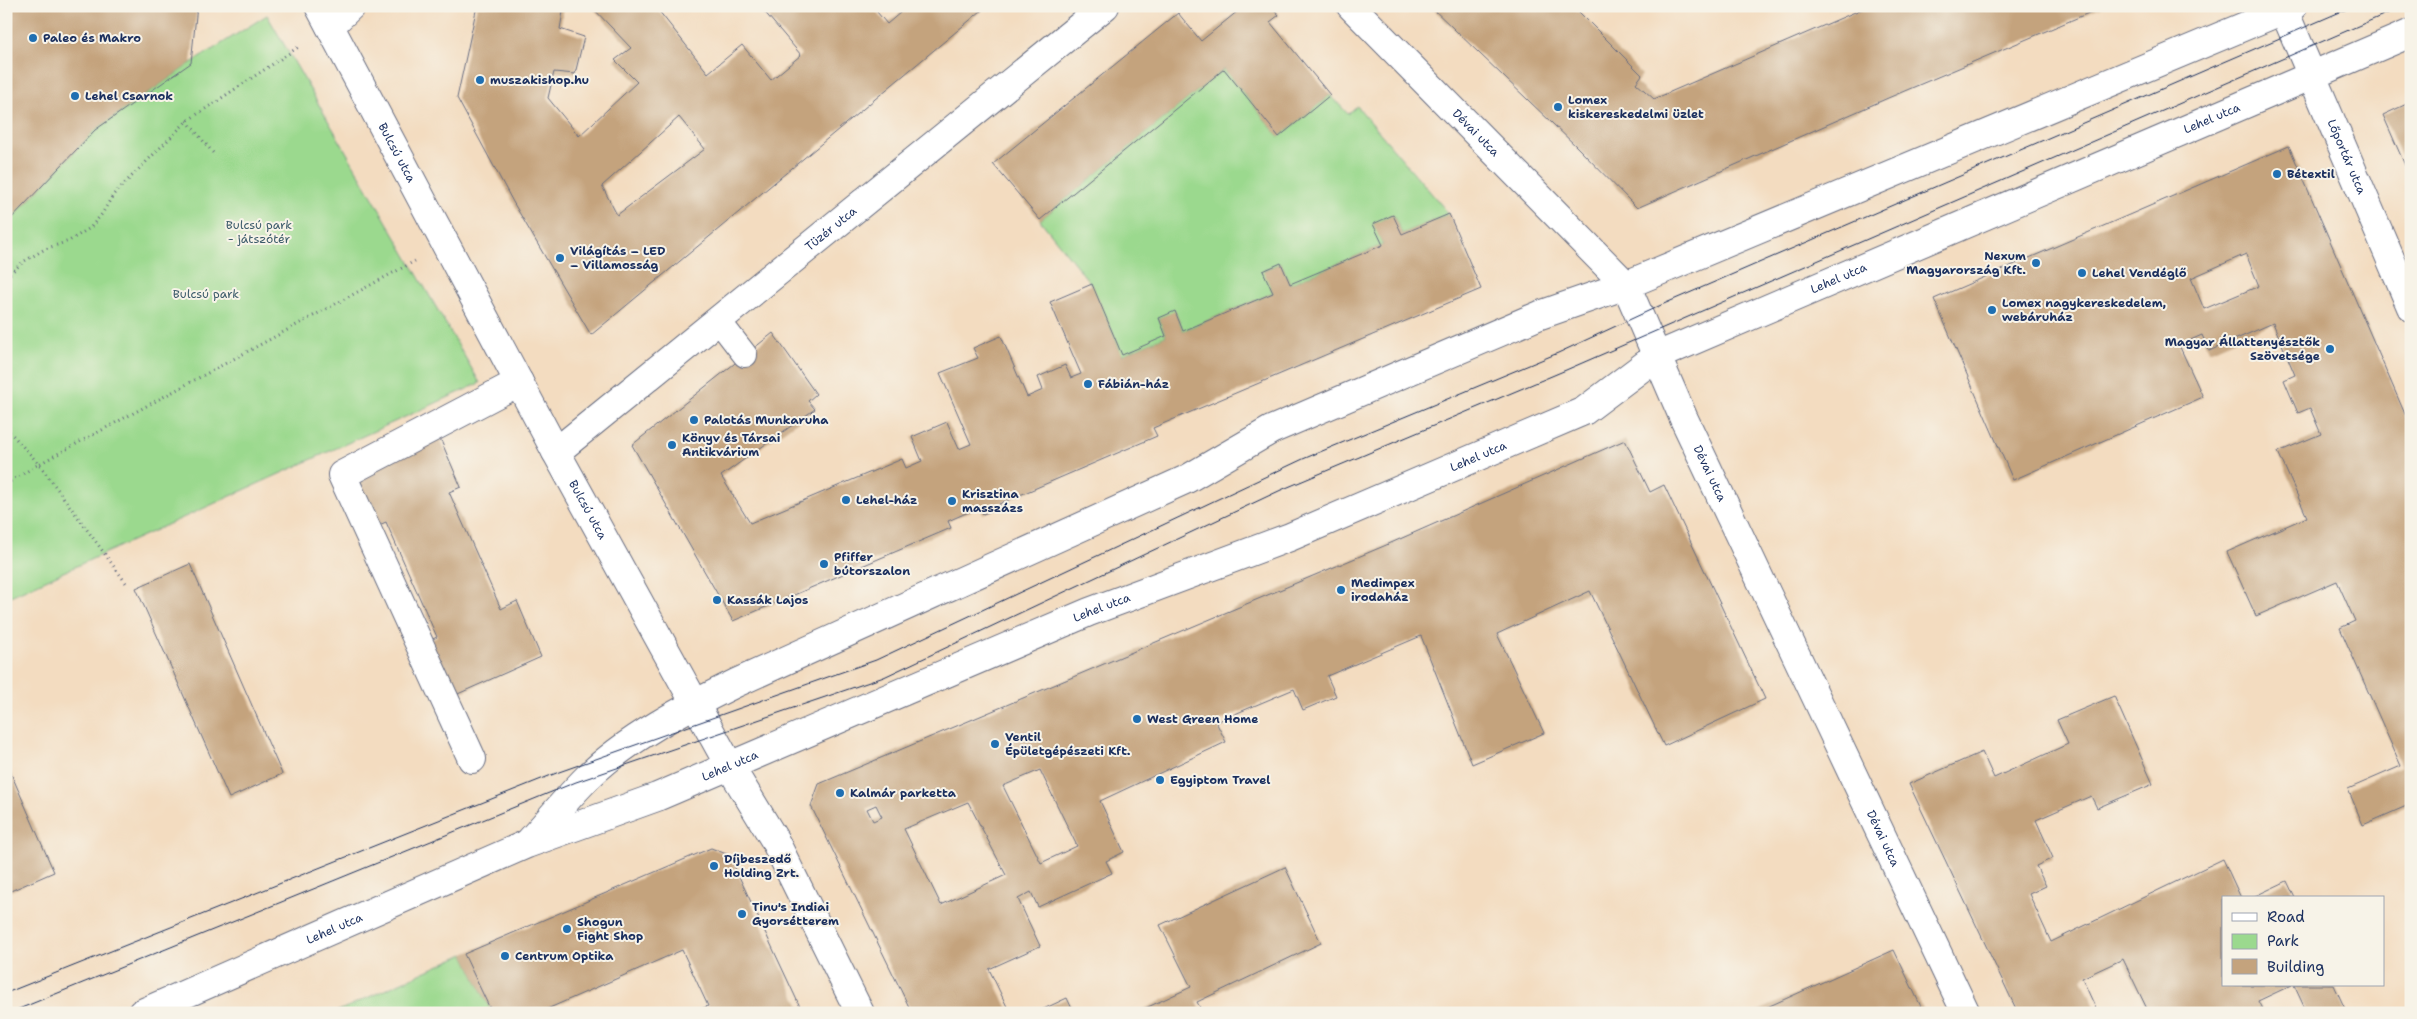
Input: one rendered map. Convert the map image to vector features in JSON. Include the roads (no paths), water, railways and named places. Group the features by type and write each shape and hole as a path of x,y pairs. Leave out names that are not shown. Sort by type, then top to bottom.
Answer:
{"main road":[{"path":"324,16 351,6"},
{"name":"Tüzér utca","path":"556,452 1105,6"},
{"name":"Dévai utca","path":"1351,6 1626,285 1684,419 1966,1013"},
{"name":"Lehel utca","path":"527,844 588,777 621,750 694,703 858,626 1187,479 1271,430 1540,315 1626,285 2286,8"},
{"name":"Lőportár utca","path":"2286,8 2312,76 2411,307"},
{"name":"Bulcsú utca","path":"324,16 556,452 694,703 774,839 860,1013"},
{"name":"Lehel utca","path":"142,1013 527,844 624,810 1089,612 1290,537 1584,411 1657,356 2411,33"},
{"path":"472,759 342,475 519,382"}],"lane":[{"path":"718,320 745,355"}],"tram line":[{"path":"6,993 559,772 876,660 1303,459 1558,353 1659,306 2354,6"},
{"path":"9,1013 576,782 884,677 1281,490 1566,370 2404,6"}],"place":[{"name":"Paleo és Makro","path":"33,38"},
{"name":"muszakishop.hu","path":"480,80"},
{"name":"Lehel Csarnok","path":"75,96"},
{"name":"Lomex kiskereskedelmi üzlet","path":"1558,107"},
{"name":"Bétextil","path":"2277,174"},
{"name":"Világítás – LED – Villamosság","path":"560,258"},
{"name":"Nexum Magyarország Kft.","path":"2036,263"},
{"name":"Lehel Vendéglő","path":"2082,273"},
{"name":"Lomex nagykereskedelem, webáruház","path":"1992,310"},
{"name":"Magyar Állattenyésztők Szövetsége","path":"2330,349"},
{"name":"Fábián-ház","path":"1088,384"},
{"name":"Palotás Munkaruha","path":"694,420"},
{"name":"Könyv és Társai Antikvárium","path":"672,445"},
{"name":"Lehel-ház","path":"846,500"},
{"name":"Krisztina masszázs","path":"952,501"},
{"name":"Pfiffer bútorszalon","path":"824,564"},
{"name":"Medimpex irodaház","path":"1341,590"},
{"name":"Kassák Lajos","path":"717,600"},
{"name":"West Green Home","path":"1137,719"},
{"name":"Ventil Épületgépészeti Kft.","path":"995,744"},
{"name":"Egyiptom Travel","path":"1160,780"},
{"name":"Kalmár parketta","path":"840,793"},
{"name":"Díjbeszedő Holding Zrt.","path":"714,866"},
{"name":"Tinu's Indiai Gyorsétterem","path":"742,914"},
{"name":"Shogun Fight Shop","path":"567,929"},
{"name":"Centrum Optika","path":"505,956"}],"park label":[{"name":"Bulcsú park - játszótér","path":"259,232"},
{"name":"Bulcsú park","path":"206,294"}]}
